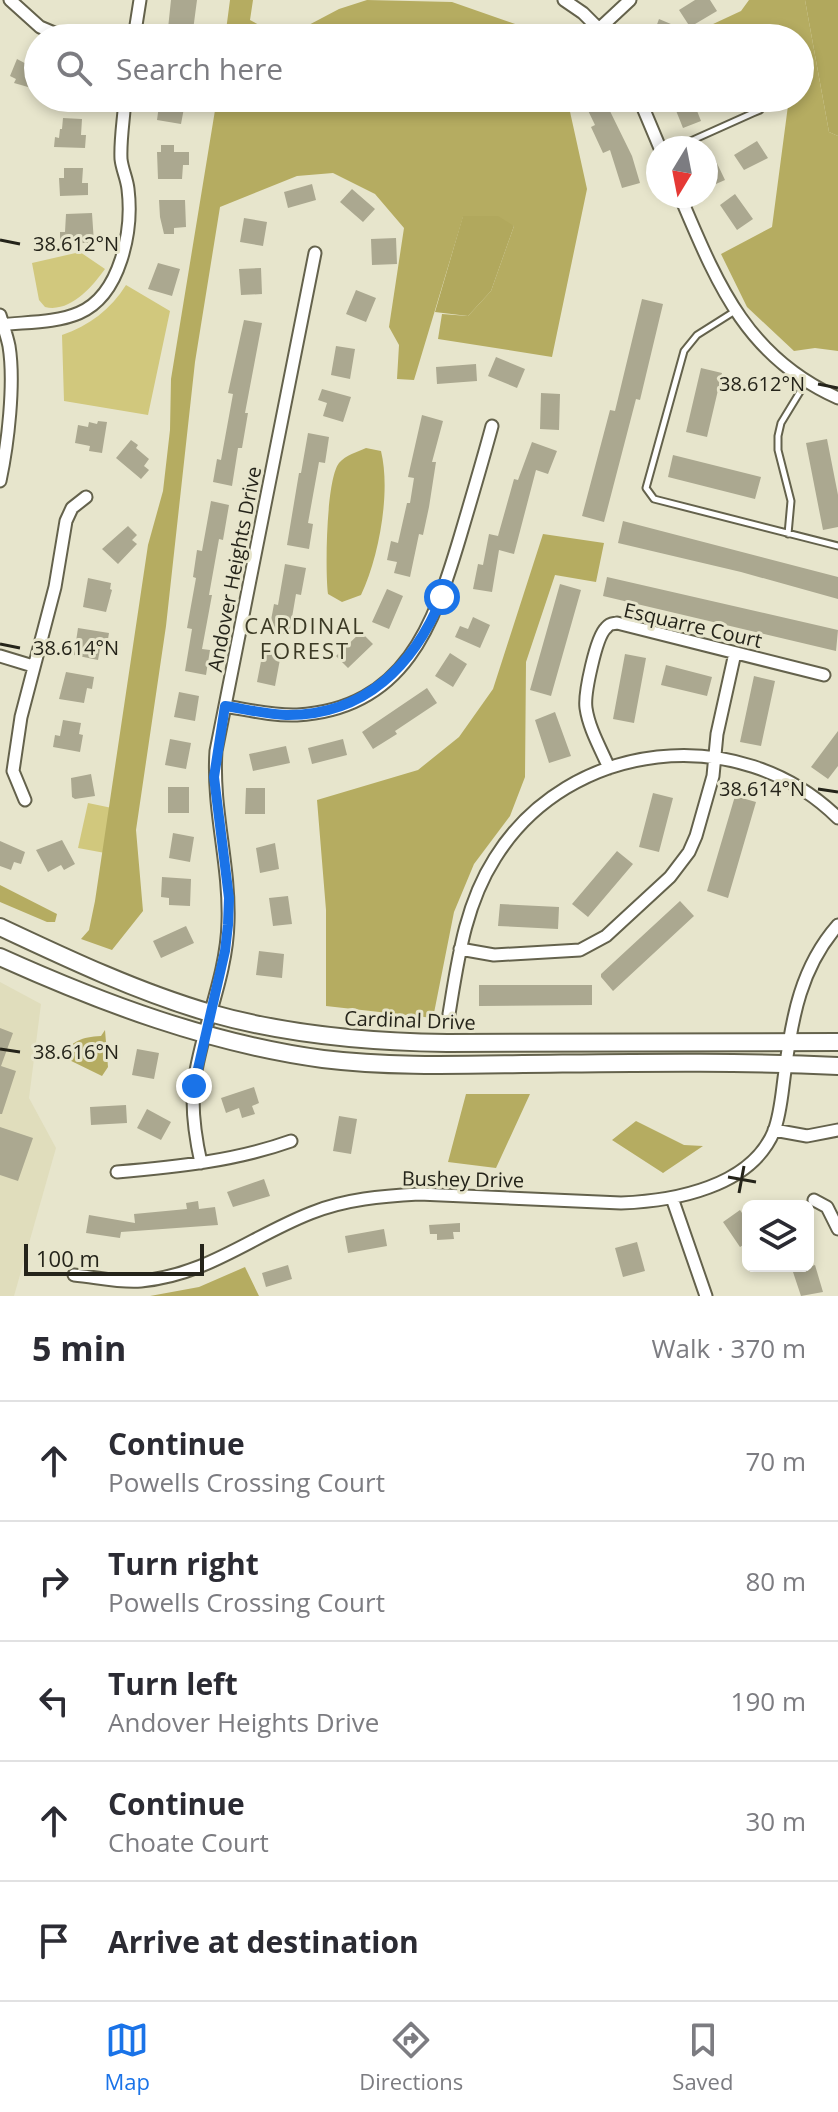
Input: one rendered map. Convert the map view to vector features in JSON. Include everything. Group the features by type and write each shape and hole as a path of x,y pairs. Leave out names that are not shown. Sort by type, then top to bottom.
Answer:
{"main road":[{"name":"Cardinal Drive","path":"0,927 107,975 210,1013 283,1029 383,1042 838,1042"},
{"path":"0,957 150,1016 205,1034 273,1051 372,1064 786,1063 838,1066"}],"street":[{"path":"10,0 37,24"},
{"path":"136,24 140,0"},
{"path":"564,0 595,24"},
{"path":"604,24 630,0"},
{"path":"0,481 9,423 10,392 9,345 1,325 74,315 90,307 108,287 120,260 128,215 128,189 121,161 124,112"},
{"path":"645,112 655,136"},
{"path":"685,208 712,272 735,311 770,352 806,381 838,398"},
{"name":"Andover Heights Drive","path":"201,1163 193,1111 198,1062 225,951 228,925 227,885 214,777 225,706 315,253"},
{"path":"225,706 283,715 320,712 363,696 396,672 421,642 442,597 492,426"},
{"path":"25,800 15,782 13,766 33,666 55,587 66,521 72,508 86,497"},
{"name":"Esquarre Court","path":"609,768 588,719 586,705 586,692 606,627 617,623 824,675"},
{"path":"460,949 494,955 569,952 594,944 670,877 689,852 713,776 717,734 735,653"},
{"path":"0,656 33,666"},
{"path":"449,1014 460,949 474,897 486,873 508,838 545,803 566,789 609,768 660,756 715,757 767,771 836,811"},
{"name":"Bushey Drive","path":"74,1275 136,1282 190,1272 309,1214 353,1201 386,1196 419,1194 621,1203 672,1198 704,1189 740,1170 758,1154 774,1130 794,1012 805,978 821,947 838,925"},
{"path":"774,1130 807,1136 838,1130"},
{"path":"117,1172 201,1163 262,1151 291,1141"},
{"path":"672,1198 706,1296"},
{"path":"814,1200 827,1207 838,1229"}],"lane":[{"path":"702,136 756,112"},
{"path":"735,311 697,335 684,351 646,488 654,499 838,546"},
{"path":"788,534 791,501 778,450 778,436 781,423 806,381"}],"shaded area":[{"path":"230,0 253,0 250,20 257,24 227,24"},
{"path":"367,0 452,2 515,24 311,24 339,9"},
{"path":"749,0 805,0 809,24 713,24 741,11"},
{"path":"805,0 838,0 838,136 829,132 814,50 814,24 809,24"},
{"path":"814,50 829,132 838,136 838,351 815,348 794,351 747,307 721,254 772,227 787,112 814,112"},
{"path":"215,112 570,112 587,189 552,357 438,339 442,314 468,316 491,291 514,226 463,217 414,380 397,379 399,345 389,327 404,228 375,194 333,173 297,176 220,207 195,362 166,626 136,830 143,911 112,950 81,939 89,930 95,901 148,545 163,491 170,430 171,379"},
{"path":"463,216 498,216 514,226 491,291 468,316 435,312"},
{"path":"80,252 105,269 80,297 63,306 45,307 39,300 32,263"},
{"path":"126,285 170,311 148,415 64,401 62,335 98,316"},
{"path":"366,448 381,451 385,485 382,524 361,595 342,602 328,594 331,487 339,463"},
{"path":"543,534 604,543 596,582 555,575 526,662 525,777 510,816 474,864 454,912 433,1018 326,1006 326,910 317,800 418,770 459,737 493,689"},
{"path":"88,803 112,808 105,853 78,848"},
{"path":"0,885 57,914 55,922 47,922 0,902"},
{"path":"0,982 41,1004 29,1098 56,1148 14,1296 0,1296"},
{"path":"105,1030 108,1067 102,1076 61,1056 78,1041 101,1036"},
{"path":"466,1094 530,1094 496,1168 448,1162"},
{"path":"636,1121 684,1145 703,1146 663,1173 612,1140"},
{"path":"245,1267 259,1296 150,1296 199,1287"}],"building":[{"path":"171,0 197,0 194,24 168,24"},
{"path":"695,0 710,0 717,11 695,24 688,24 679,10"},
{"path":"17,59 24,63 24,86 14,83 16,79 10,76"},
{"path":"158,112 183,112 181,124 157,120"},
{"path":"589,112 610,112 632,156 640,183 622,188 610,150 603,153 591,127 595,125"},
{"path":"677,112 697,112 701,121 683,128"},
{"path":"63,118 82,119 81,135 86,135 85,148 54,147"},
{"path":"757,141 768,158 744,170 734,155"},
{"path":"161,145 174,145 174,152 189,152 189,165 183,165 182,179 158,179 157,152 161,152"},
{"path":"718,165 725,180 718,183"},
{"path":"64,168 83,168 82,183 88,183 88,195 60,196 59,178 64,178"},
{"path":"312,184 316,200 288,208 284,192"},
{"path":"352,189 375,209 363,222 340,202"},
{"path":"735,194 753,219 737,230 720,205"},
{"path":"159,200 185,200 186,227 174,228 174,234 164,234"},
{"path":"92,213 94,243 60,243 60,232 65,232 66,214"},
{"path":"244,218 267,222 263,246 240,242"},
{"path":"396,238 397,264 372,265 371,239"},
{"path":"158,263 180,269 172,296 148,289"},
{"path":"261,268 262,294 241,295 239,269"},
{"path":"356,290 376,298 366,322 346,314"},
{"path":"642,299 663,304 640,400 636,399 604,522 582,516 610,410 615,411"},
{"path":"244,320 262,323 245,413 248,413 242,448 238,448 232,486 213,482 217,459 221,460 233,394 228,393"},
{"path":"336,346 355,349 350,379 331,375"},
{"path":"496,357 525,369 517,388 488,376"},
{"path":"476,364 477,381 437,384 436,367"},
{"path":"701,368 722,373 707,437 686,432"},
{"path":"322,389 351,397 343,422 323,416 327,403 318,400"},
{"path":"541,393 560,394 559,430 540,429"},
{"path":"422,415 443,421 432,462 436,462 429,507 423,535 419,534 410,577 394,573 397,562 387,560 391,541 398,543 407,503 410,503 414,478 408,477"},
{"path":"98,421 107,422 102,453 89,451 90,446 75,443 78,425 88,427 89,422 97,424"},
{"path":"308,433 329,437 325,463 319,462 308,523 313,524 309,549 287,545"},
{"path":"827,439 838,495 838,527 823,530 806,443"},
{"path":"131,440 149,459 144,466 149,470 141,479 116,458"},
{"path":"532,442 557,451 548,474 536,470 514,554 499,550 492,592 473,589 478,564 483,565 489,534 498,536 514,479 518,480"},
{"path":"673,455 761,477 755,499 668,477"},
{"path":"211,501 229,505 209,595 212,595 202,649 210,650 206,675 185,671 192,629 187,628 196,578 193,577 197,550 202,551"},
{"path":"623,521 838,577 838,599 618,543"},
{"path":"128,526 137,535 132,540 137,544 118,564 102,549"},
{"path":"285,564 306,568 301,595 296,594 289,635 269,631 274,604 278,605"},
{"path":"607,577 838,630 836,651 603,596"},
{"path":"88,578 111,583 106,612 83,607"},
{"path":"560,584 581,590 551,696 530,690"},
{"path":"387,589 403,596 389,629 372,622"},
{"path":"473,617 490,625 480,648 455,637 460,626 468,629"},
{"path":"78,628 109,633 107,645 101,644 98,660 74,655"},
{"path":"361,632 373,644 348,668 336,656"},
{"path":"263,651 281,654 275,686 257,682"},
{"path":"450,653 467,664 453,687 435,676"},
{"path":"625,654 646,658 634,723 613,719"},
{"path":"666,665 712,677 707,696 661,685"},
{"path":"66,672 94,677 92,689 87,688 84,703 59,699"},
{"path":"754,676 775,681 761,746 740,742"},
{"path":"427,688 437,703 373,749 362,732"},
{"path":"179,692 199,696 195,721 174,717"},
{"path":"555,712 571,756 549,763 535,720"},
{"path":"63,720 81,723 79,734 83,735 80,752 53,747 55,735 60,736"},
{"path":"838,731 838,766 828,779 811,767"},
{"path":"170,739 191,743 186,769 165,765"},
{"path":"343,739 347,755 312,764 308,748"},
{"path":"286,746 290,763 253,771 249,754"},
{"path":"91,774 95,796 72,797 71,778"},
{"path":"168,787 189,787 189,813 168,813"},
{"path":"246,788 265,788 265,814 245,814"},
{"path":"653,793 673,798 659,852 639,847"},
{"path":"735,796 756,802 728,898 707,891"},
{"path":"173,833 194,837 190,862 169,858"},
{"path":"62,840 75,864 64,870 61,865 48,872 36,850"},
{"path":"0,841 25,852 21,864 14,862 11,870 0,866"},
{"path":"275,843 279,869 260,873 256,848"},
{"path":"617,851 633,864 588,917 572,904"},
{"path":"162,877 191,879 190,906 169,905 169,898 161,897"},
{"path":"288,896 292,924 273,926 269,898"},
{"path":"680,901 694,916 613,991 601,974"},
{"path":"500,904 559,907 558,929 498,926"},
{"path":"186,926 194,943 161,958 153,941"},
{"path":"259,951 284,954 282,978 256,975"},
{"path":"479,985 592,985 592,1005 479,1006"},
{"path":"0,1028 13,1033 1,1066 16,1071 2,1114 0,1114"},
{"path":"137,1049 159,1053 154,1079 132,1075"},
{"path":"254,1087 259,1103 252,1106 255,1114 242,1118 239,1108 226,1113 221,1098"},
{"path":"126,1105 127,1123 91,1125 90,1107"},
{"path":"147,1109 171,1122 161,1140 137,1128"},
{"path":"339,1116 357,1119 351,1154 333,1151"},
{"path":"0,1127 33,1138 18,1181 0,1175"},
{"path":"264,1179 270,1196 233,1207 227,1192"},
{"path":"198,1201 199,1209 215,1207 218,1225 121,1232 120,1238 86,1233 89,1215 135,1223 134,1214 187,1209 186,1203"},
{"path":"740,1210 742,1246 740,1247 723,1222"},
{"path":"460,1223 460,1232 453,1232 454,1239 437,1240 437,1234 430,1234 429,1225"},
{"path":"384,1229 387,1246 348,1253 345,1236"},
{"path":"637,1242 645,1271 623,1277 615,1248"},
{"path":"288,1265 292,1279 266,1287 262,1273"},
{"path":"814,1265 823,1292 801,1296 793,1272 814,1272"}],"district":[{"name":"CARDINAL FOREST","path":"305,638"}],"route":[{"path":"194,1086 225,951 228,925 229,898 214,777 225,706 262,713 300,715 341,706 363,696 396,672 412,655 434,618 442,597"}]}
